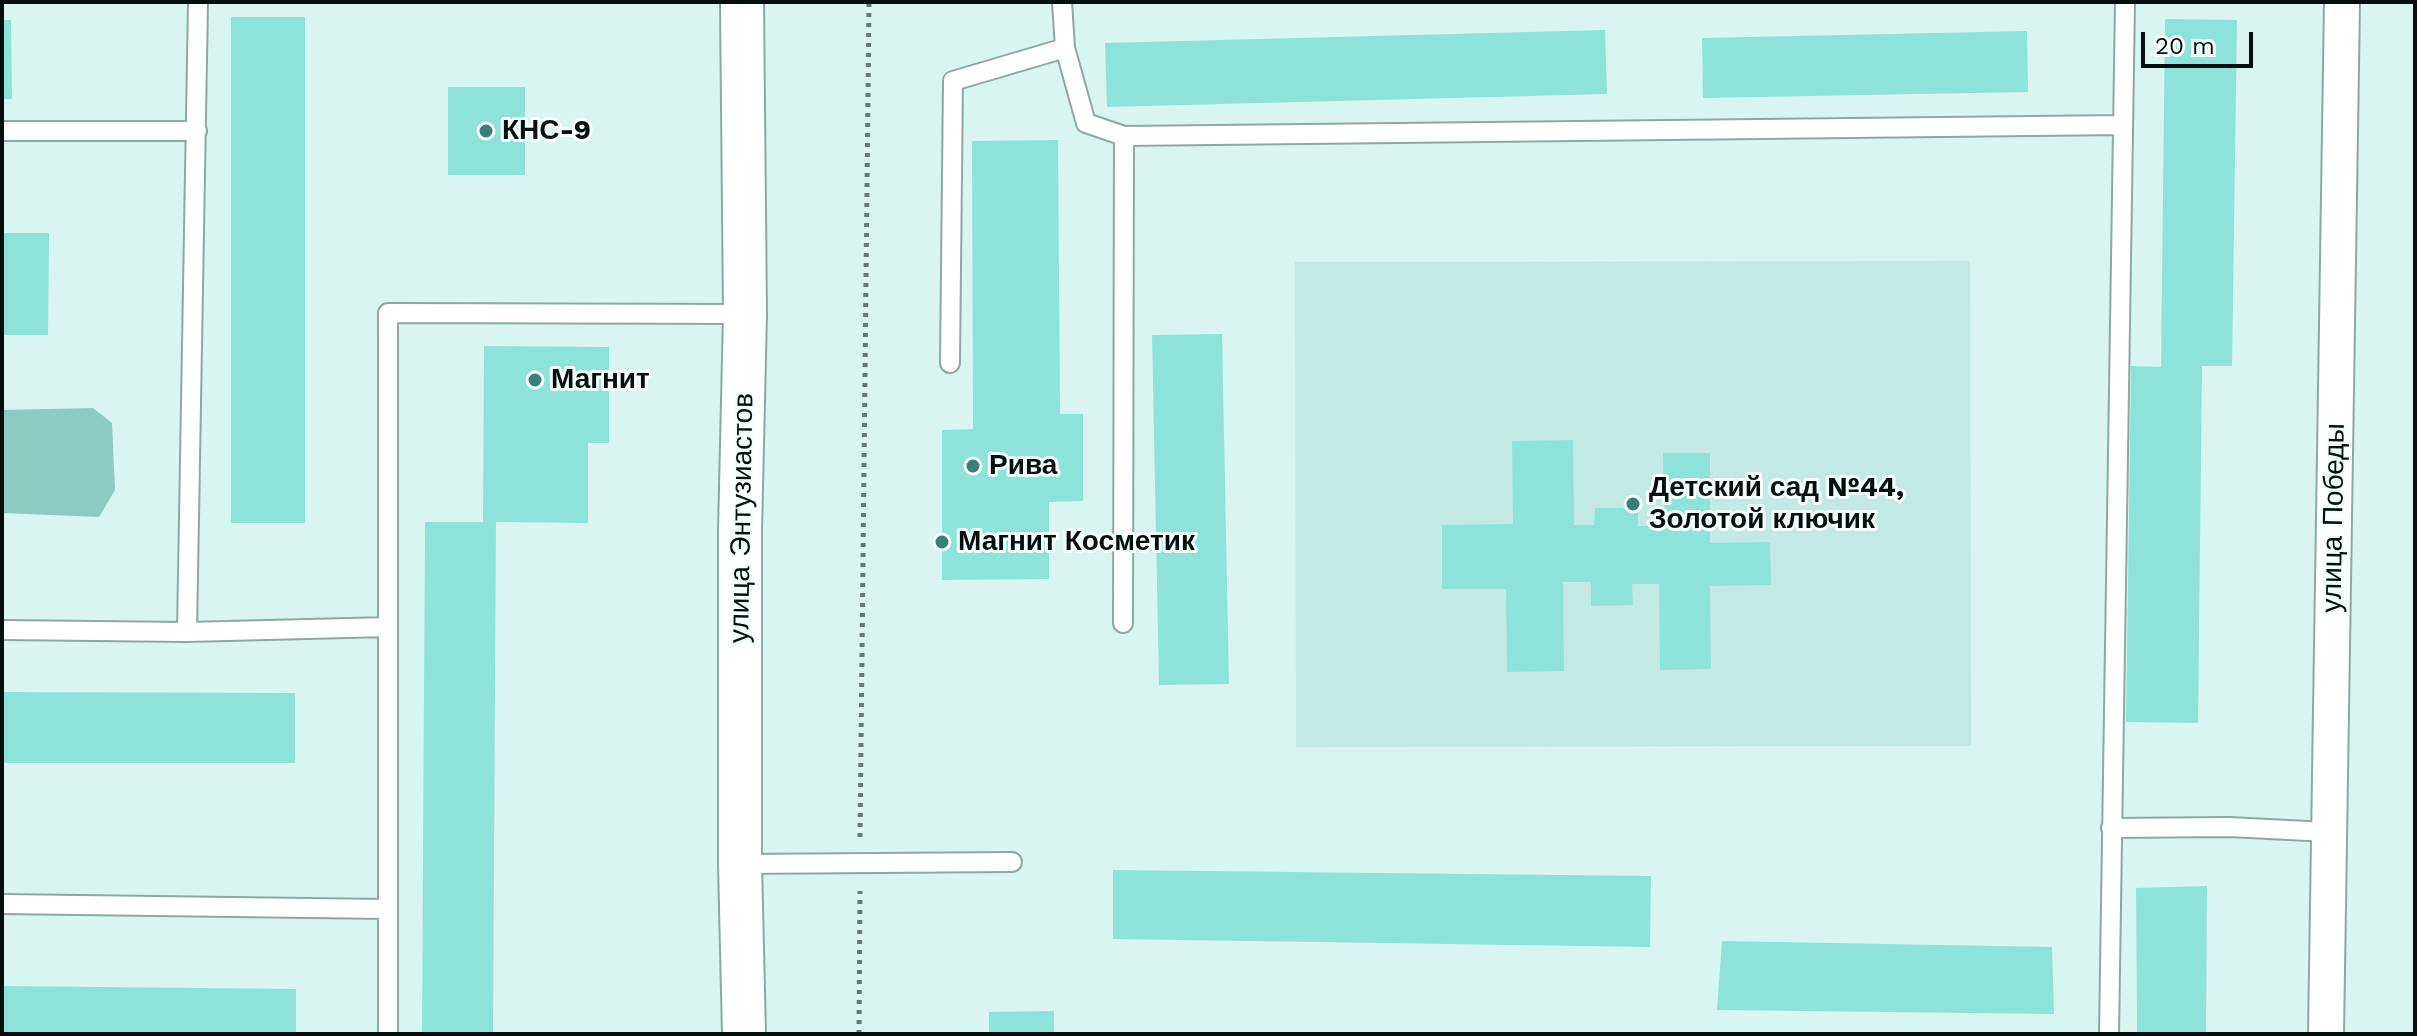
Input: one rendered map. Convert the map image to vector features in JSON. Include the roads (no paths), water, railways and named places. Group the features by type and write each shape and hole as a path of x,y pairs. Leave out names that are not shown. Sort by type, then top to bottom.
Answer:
{"street":[{"name":"улица Энтузиастов","path":"742,2 745,314 740,531 740,864 744,1034"},
{"name":"улица Победы","path":"2326,1034 2342,2"}],"lane":[{"path":"187,632 198,2"},
{"path":"1062,2 1065,48 1086,123 1124,136 2123,125"},
{"path":"2109,1034 2125,2"},
{"path":"950,363 953,81 1065,48"},
{"path":"2,131 197,131"},
{"path":"1123,623 1124,136"},
{"path":"388,1034 388,313 745,314"},
{"path":"2,630 187,632 388,627"},
{"path":"2111,828 2229,827 2328,832"},
{"path":"740,864 1012,862"},
{"path":"2,904 386,909"}],"place":[{"name":"КНС-9","path":"486,131"},
{"name":"Магнит","path":"535,380"},
{"name":"Рива","path":"973,466"},
{"name":"Детский сад №44, Золотой ключик","path":"1633,504"},
{"name":"Магнит Косметик","path":"942,542"}]}
